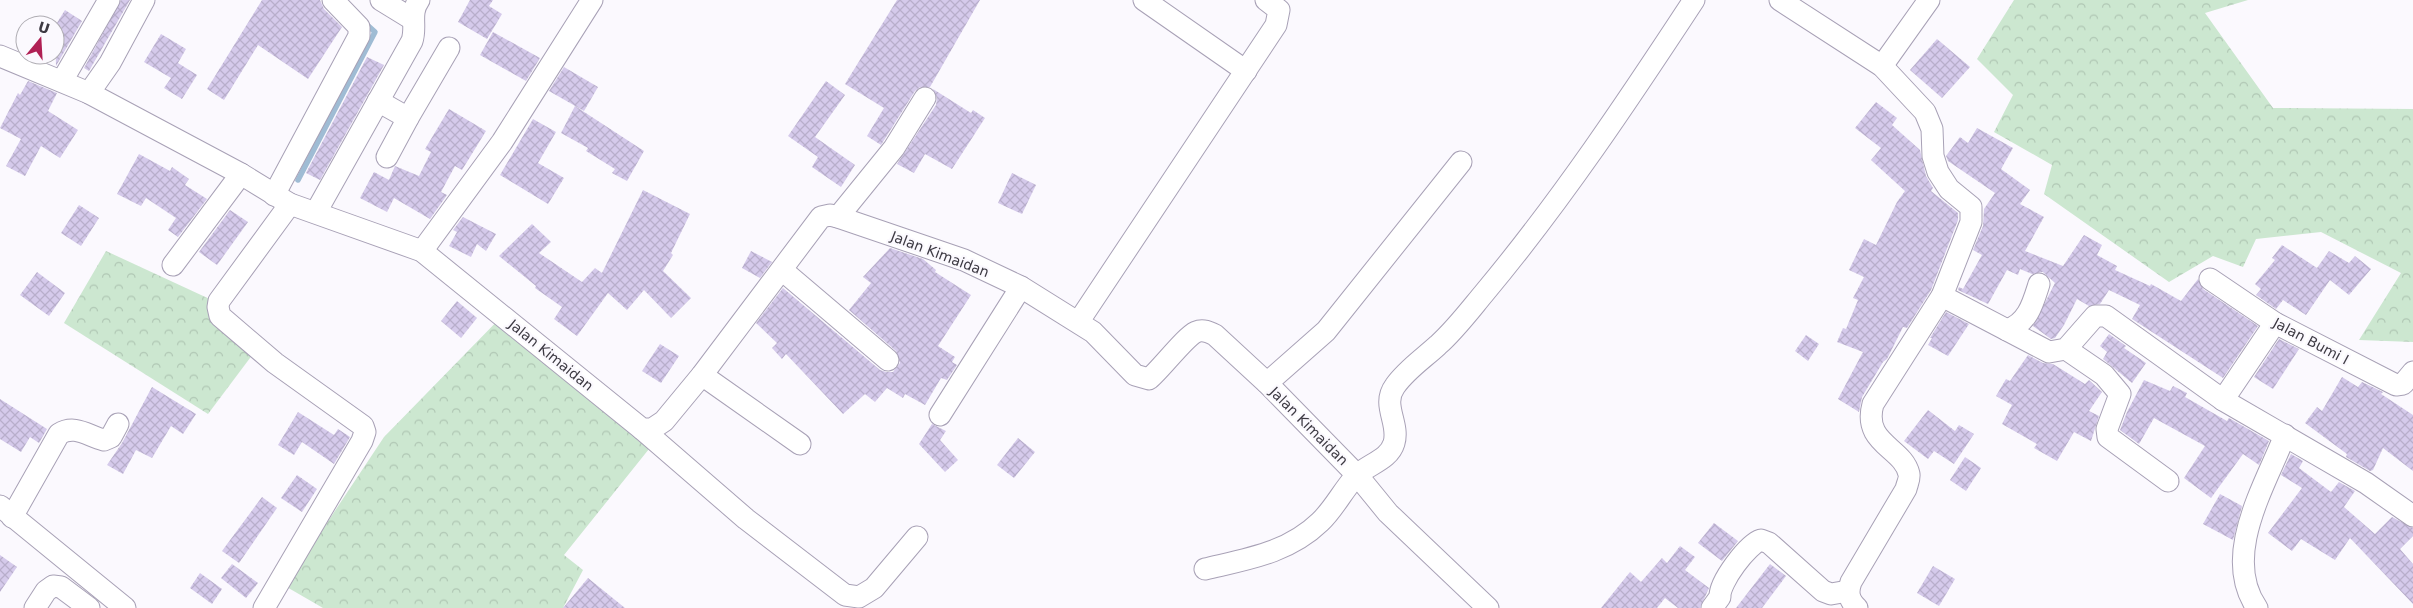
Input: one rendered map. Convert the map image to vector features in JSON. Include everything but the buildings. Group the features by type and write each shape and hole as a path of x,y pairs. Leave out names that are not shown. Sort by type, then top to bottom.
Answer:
{"street":[{"path":"62,81 109,0"},
{"path":"89,93 110,63 144,0"},
{"path":"264,608 365,432 363,426 276,363 220,316 218,307 219,301 282,200 359,36 358,27 333,0"},
{"path":"316,212 412,42 415,10 381,0"},
{"path":"422,251 502,142 592,0"},
{"path":"1144,0 1246,71"},
{"path":"1078,321 1276,25 1279,10 1266,0"},
{"path":"1205,569 1273,552 1298,540 1321,521 1357,475 1390,452 1395,441 1389,396 1395,385 1440,344 1486,292 1555,202 1694,0"},
{"path":"1712,608 1720,597 1719,590 1732,570 1753,544 1761,540 1769,544 1823,591 1853,599 1906,489 1909,476 1906,467 1871,423 1874,404 1942,296 1971,222 1971,207 1949,189 1938,172 1933,156 1932,129 1925,112 1882,66 1780,0"},
{"path":"1882,66 1929,0"},
{"path":"387,157 449,48"},
{"name":"Jalan Kimaidan","path":"0,56 89,93 241,174 282,200 422,251 642,429 746,520 845,595 859,596 874,588 917,537"},
{"path":"642,429 652,429 660,425 702,375 822,217 830,215 838,217 894,148 924,98"},
{"path":"378,102 408,118"},
{"path":"1267,383 1326,331 1461,162"},
{"path":"173,265 241,174"},
{"name":"Jalan Kimaidan","path":"838,217 964,260 1021,287 1078,321 1092,332 1135,375 1142,379 1149,379 1194,333 1208,331 1215,335 1267,383 1357,475 1388,513 1488,608"},
{"path":"782,270 888,360"},
{"name":"Jalan Bumi I","path":"2210,279 2275,323 2396,385 2402,384 2413,372"},
{"path":"2007,330 2018,326 2024,319 2040,284"},
{"path":"940,415 1021,287"},
{"path":"1942,296 2049,352 2066,348 2095,316 2106,316 2223,400 2366,483 2413,516"},
{"path":"2223,400 2275,323"},
{"path":"2066,348 2104,375 2120,394 2107,429 2108,437 2168,482"},
{"path":"702,375 800,444"},
{"path":"118,424 111,436 104,440 78,430 66,429 59,434 6,512 125,608"},
{"path":"2257,608 2248,595 2243,563 2247,533 2285,435"},
{"path":"35,608 46,591 53,586 62,587 89,608"}],"green space":[{"path":"2014,0 2248,0 2205,13 2273,108 2413,109 2413,342 2359,340 2401,273 2321,232 2256,239 2243,267 2213,256 2169,282 2044,194 2052,165 1994,132 2013,95 1977,59"},
{"path":"106,251 214,301 259,346 208,414 64,323"},
{"path":"507,311 657,439 564,555 583,570 563,608 323,608 285,586 384,437"}],"waterway":[{"path":"298,180 375,32 365,23"}]}
